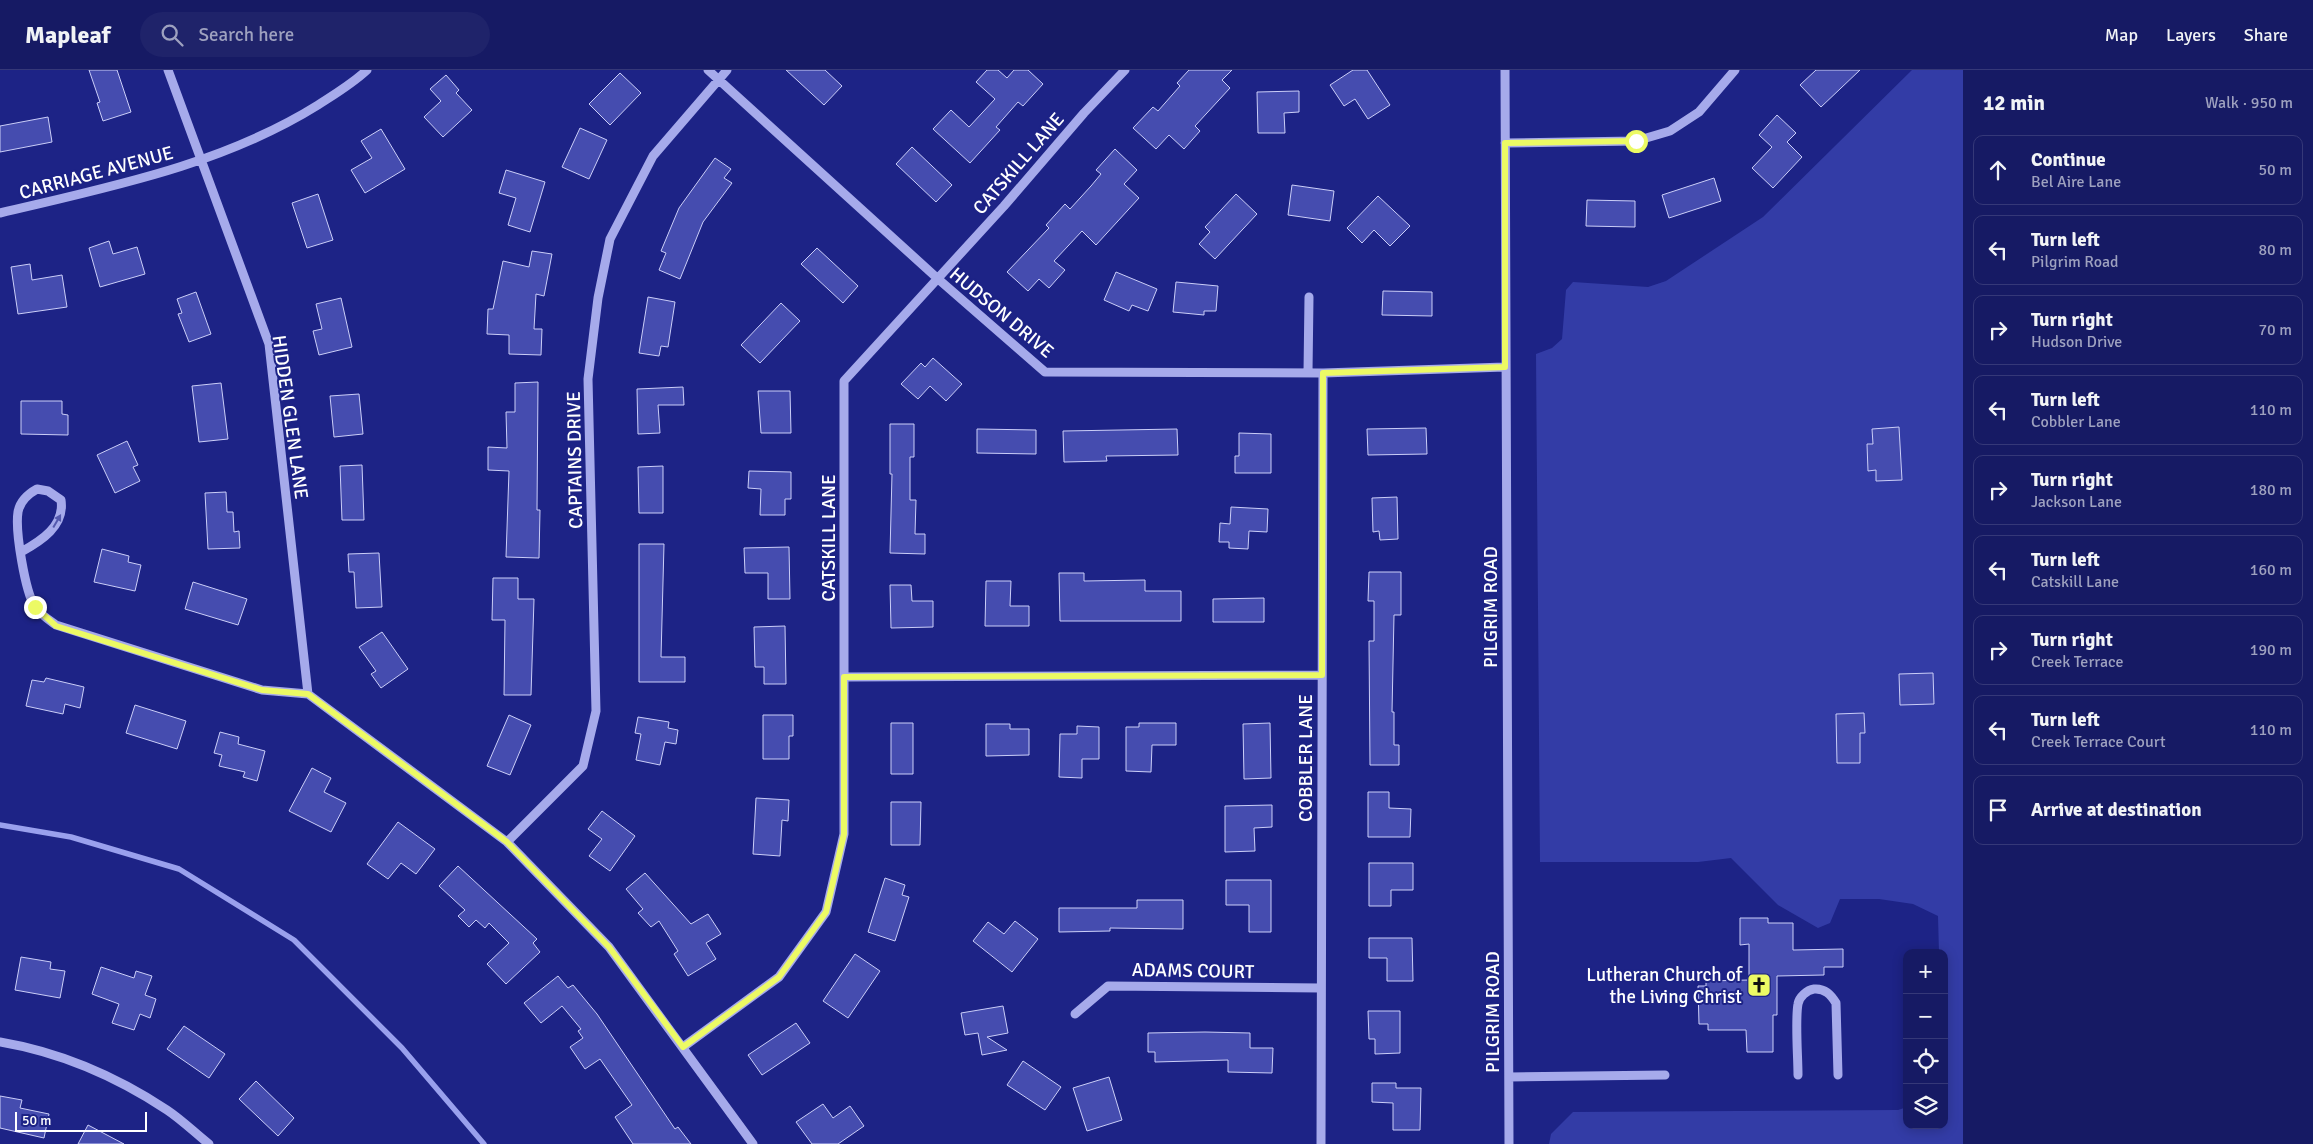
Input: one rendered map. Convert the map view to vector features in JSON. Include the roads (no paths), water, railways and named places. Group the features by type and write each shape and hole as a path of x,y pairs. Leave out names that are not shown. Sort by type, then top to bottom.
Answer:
{"street":[{"name":"HIDDEN GLEN LANE","path":"168,70 269,344 308,694"},
{"name":"CARRIAGE AVENUE","path":"0,213 93,191 200,161 284,126 354,82 367,70"},
{"name":"HUDSON DRIVE","path":"708,70 937,278 1045,372 1323,373 1505,367"},
{"name":"CAPTAINS DRIVE","path":"507,842 583,766 596,711 588,380 598,298 610,239 653,156 727,70"},
{"name":"CATSKILL LANE","path":"683,1047 779,977 826,912 844,834 844,381 1004,206 1084,113 1125,70"},
{"name":"PILGRIM ROAD","path":"1505,70 1509,1144"},
{"path":"1505,143 1636,141 1670,131 1700,112 1735,70"},
{"path":"1308,372 1309,297"},
{"name":"COBBLER LANE","path":"1322,1144 1323,373"},
{"path":"21,552 42,540 54,528 63,511 61,500 48,491 37,488 26,496 18,511 21,552 24,574 35,607 56,626 262,690 308,694 507,842 609,947 753,1144"},
{"path":"844,677 1322,675"},
{"name":"ADAMS COURT","path":"1075,1014 1108,986 1322,988"},
{"path":"1798,1076 1798,1003 1805,992 1814,989 1824,990 1836,1003 1838,1075"},
{"path":"0,1042 20,1045 91,1068 167,1110 209,1144"},
{"path":"1508,1077 1665,1075"}],"waterway":[{"path":"0,825 71,837 179,869 294,940 402,1048 484,1144"}],"place":[{"name":"Lutheran Church of the Living Christ","path":"1759,985"}]}
